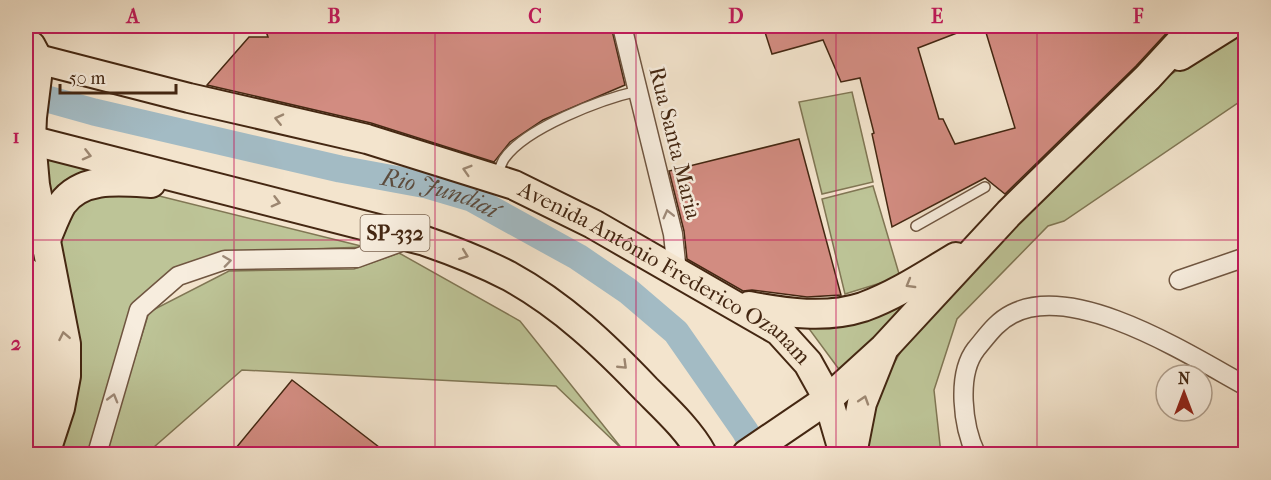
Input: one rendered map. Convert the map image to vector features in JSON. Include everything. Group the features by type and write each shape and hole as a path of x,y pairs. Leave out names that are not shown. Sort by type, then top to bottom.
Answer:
{"main road":[{"path":"747,454 818,405 884,348 979,244 1148,77 1195,26"},
{"path":"1148,77 1228,26"},
{"path":"32,55 29,132 45,244"},
{"name":"Avenida Antônio Frederico Ozanam","path":"32,55 189,98 367,139 514,185 593,224 779,331 807,363 818,405 844,454"},
{"name":"SP-332","path":"29,132 216,186 413,238 470,257 510,277 582,326 632,374 701,451"},
{"path":"26,435 38,395 42,366 38,272 45,244 63,203 83,187 100,182 216,186"},
{"path":"729,303 783,313 834,313 862,307 892,294 979,244"},
{"path":"38,272 66,344 66,376 60,408 45,454"},
{"path":"852,454 862,403 884,348"}],"street":[{"name":"Rua Santa Maria","path":"622,26 673,234 677,272"},
{"path":"97,454 139,310 178,276 225,260 357,258 413,238"},
{"path":"1179,280 1245,257"},
{"path":"976,454 963,395 970,358 994,327 1012,313 1044,306 1085,311 1112,318 1150,333 1245,386"}],"lane":[{"path":"495,179 504,159 525,138 562,118 620,95 638,91"},
{"path":"916,226 985,187"}],"green space":[{"path":"1245,26 1245,98 1064,221 1048,226 957,319 934,390 941,454 863,454 869,407 911,334 1052,185 1159,82"},
{"path":"852,92 873,182 822,194 799,102"},
{"path":"36,157 145,178 101,178 47,227"},
{"path":"873,186 900,277 845,294 822,199"},
{"path":"135,190 365,247 225,252 135,305 89,454 56,454 51,242 69,206 99,191"},
{"path":"399,253 520,321 623,450 556,386 242,370 146,454 105,454 149,312 229,271 354,269"},
{"path":"932,282 841,372 804,322"}],"building":[{"path":"264,26 611,26 625,85 543,120 510,142 494,162 371,123 207,85 249,37 268,37"},
{"path":"763,26 975,26 918,48 939,119 943,119 955,144 1015,128 984,26 1173,26 1136,66 1005,194 985,178 892,227 872,134 874,133 860,78 841,82 823,40 772,54"},
{"path":"799,139 841,295 807,297 752,290 743,291 687,259 684,231 669,171"},
{"path":"292,380 388,454 231,454"}],"waterway":[{"name":"Rio Jundiaí","path":"26,93 94,112 340,169 427,185 471,198 578,257 628,291 676,332 745,431 758,454"}]}
